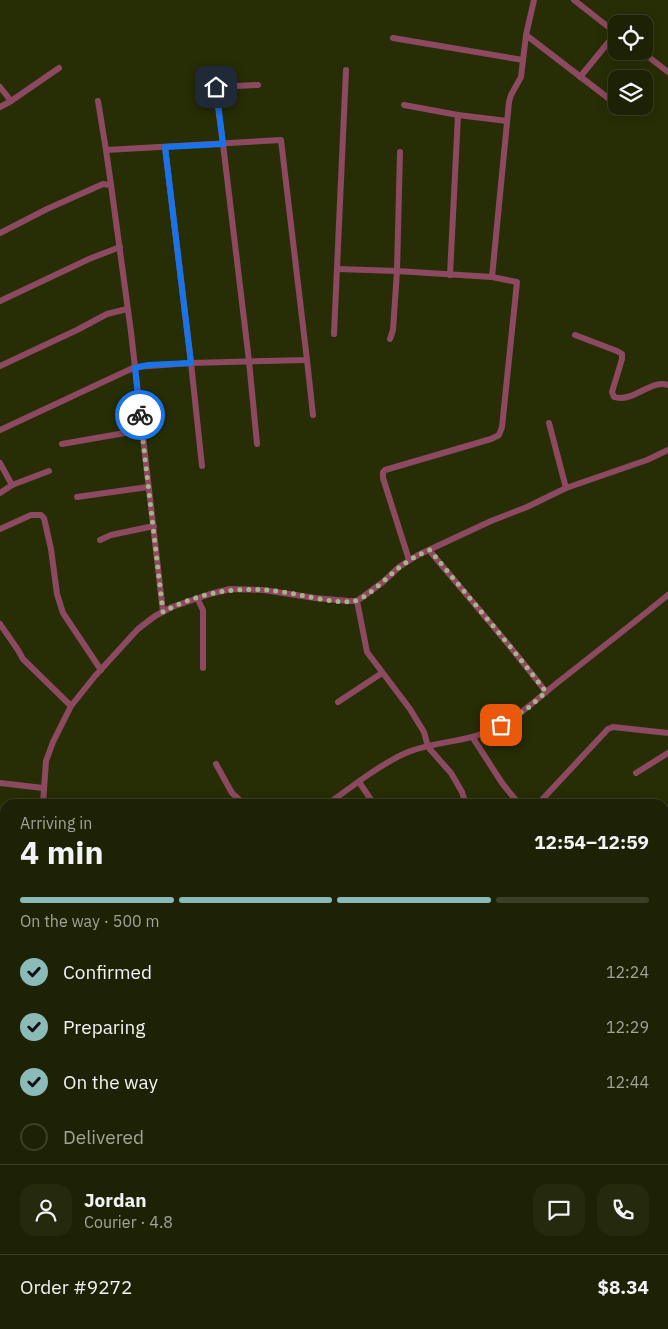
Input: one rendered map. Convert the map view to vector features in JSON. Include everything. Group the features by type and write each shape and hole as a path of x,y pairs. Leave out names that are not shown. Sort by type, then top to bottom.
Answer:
{"street":[{"path":"492,277 507,121 511,95 521,77 526,35 534,0"},
{"path":"574,0 608,27"},
{"path":"526,35 608,98"},
{"path":"393,38 523,60"},
{"path":"580,77 608,43"},
{"path":"653,60 668,72"},
{"path":"0,106 59,68"},
{"path":"212,70 223,144 257,444"},
{"path":"334,334 346,70"},
{"path":"216,87 258,84"},
{"path":"0,87 10,101"},
{"path":"98,101 120,247 163,612"},
{"path":"404,105 458,115 507,121"},
{"path":"450,274 458,115"},
{"path":"106,150 282,140 313,416"},
{"path":"165,147 202,466"},
{"path":"390,339 393,330 397,271 400,152"},
{"path":"0,233 103,184 111,185"},
{"path":"0,301 89,259 120,247"},
{"path":"337,269 492,277 517,282 502,427 499,435 383,472 383,478 409,560"},
{"path":"0,366 78,330 107,314 127,309"},
{"path":"575,335 622,354 612,392 614,397 624,398 660,384 668,385"},
{"path":"0,430 135,368 148,365 306,360"},
{"path":"549,423 566,488"},
{"path":"62,444 142,430"},
{"path":"43,799 46,761 71,706 138,630 163,612 198,598 230,589 245,588 288,592 322,599 357,601 409,560 491,520 527,507 566,488 647,460 668,450"},
{"path":"0,463 12,484"},
{"path":"0,493 11,487 12,484 49,471"},
{"path":"78,497 148,487"},
{"path":"0,528 31,515 41,514 44,518 51,549 59,605 70,626 101,670"},
{"path":"100,540 111,535 154,526"},
{"path":"430,550 499,632 546,692"},
{"path":"335,799 407,753 428,746 472,738 501,725 528,708 668,595"},
{"path":"198,598 203,610 204,668"},
{"path":"357,601 367,652 410,709 424,732 428,746 451,774 464,799"},
{"path":"1,627 18,650 22,659 71,706"},
{"path":"338,702 382,673"},
{"path":"543,799 608,729 613,727 667,730"},
{"path":"472,738 515,799"},
{"path":"636,773 668,753"},
{"path":"216,764 232,793 239,799"},
{"path":"359,782 371,799"},
{"path":"0,783 43,788"}],"way so far":[{"path":"140,415 158,555 163,612 210,594 230,589 245,588 288,592 314,598 357,601 383,582 399,567 430,550 499,632 546,692 528,708 501,725"}],"route":[{"path":"140,415 135,368 148,365 191,363 165,147 223,144 216,87"}]}
